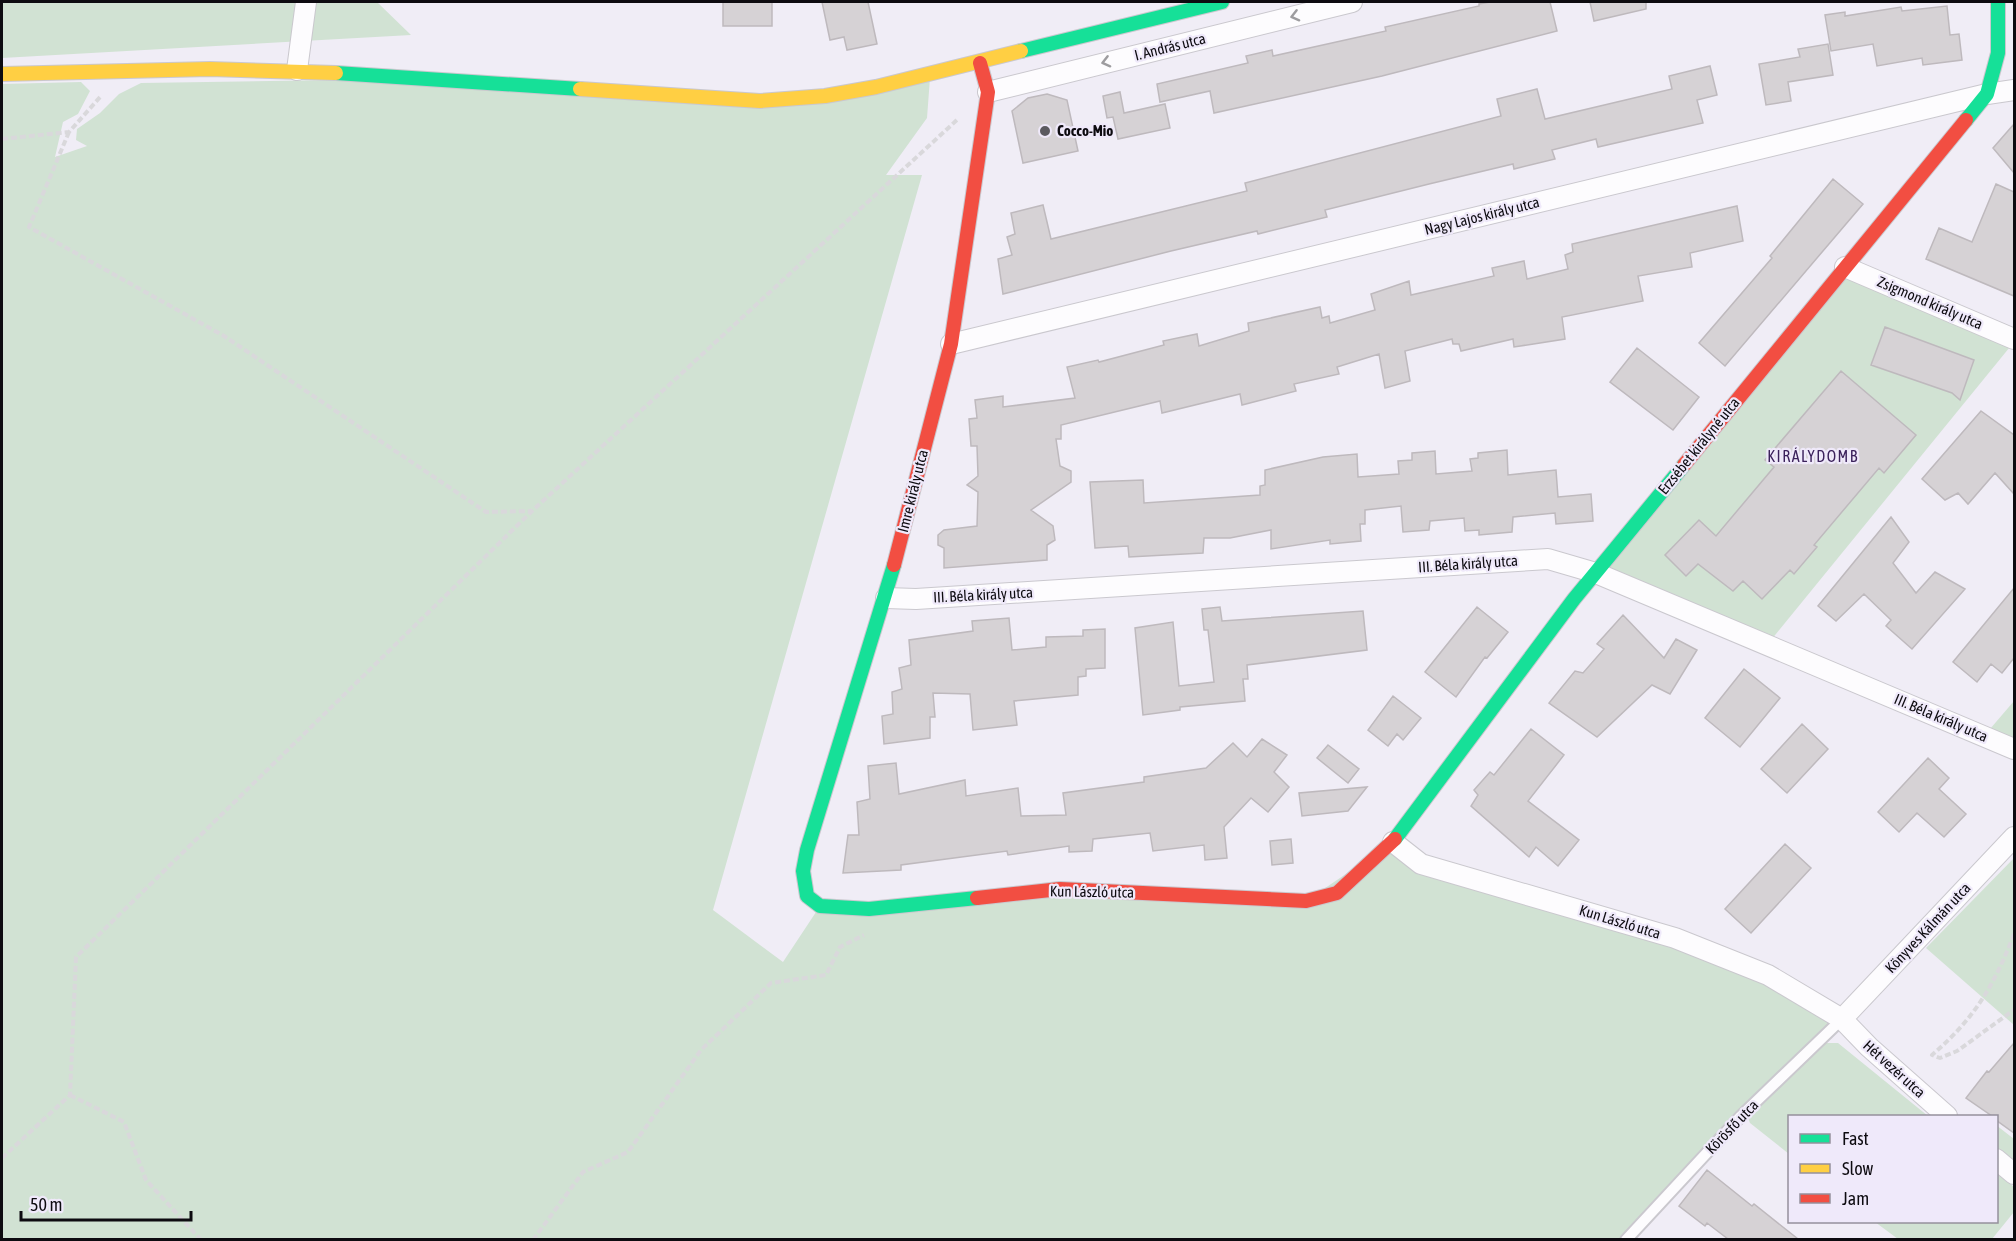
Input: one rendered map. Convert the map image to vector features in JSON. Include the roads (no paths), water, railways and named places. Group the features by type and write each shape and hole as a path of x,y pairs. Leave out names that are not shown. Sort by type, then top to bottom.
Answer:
{"street":[{"path":"297,70 306,2"},
{"name":"I. András utca","path":"2,74 297,70 760,101 825,96 876,87 1222,2"},
{"name":"I. András utca","path":"988,92 1352,2"},
{"name":"Erzsébet királyné utca","path":"1357,875 1393,842 1596,573 1987,94 1998,53 1998,2"},
{"name":"Imre király utca","path":"820,906 807,896 803,871 807,850 886,598 951,344 988,92 980,63"},
{"name":"Nagy Lajos király utca","path":"951,344 1987,94 2014,90"},
{"name":"Zsigmond király utca","path":"1845,267 2014,339"},
{"name":"III. Béla király utca","path":"886,598 916,599 1548,559 1596,573 2014,749"},
{"name":"Könyves Kálmán utca","path":"1842,1019 2014,837"},
{"name":"Kun László utca","path":"1393,842 1421,864 1664,935 1768,975 1842,1019"},
{"name":"Kun László utca","path":"820,906 869,909 1060,889 1306,901 1337,893 1357,875"},
{"name":"Hét vezér utca","path":"1842,1019 1869,1047 1946,1115"},
{"path":"1998,1161 2014,1174"}],"lane":[{"name":"Körösfő utca","path":"1626,1239 1742,1116 1842,1019"}],"place":[{"name":"Cocco-Mio","path":"1045,131"}],"district":[{"name":"KIRÁLYDOMB","path":"1813,456"}]}
